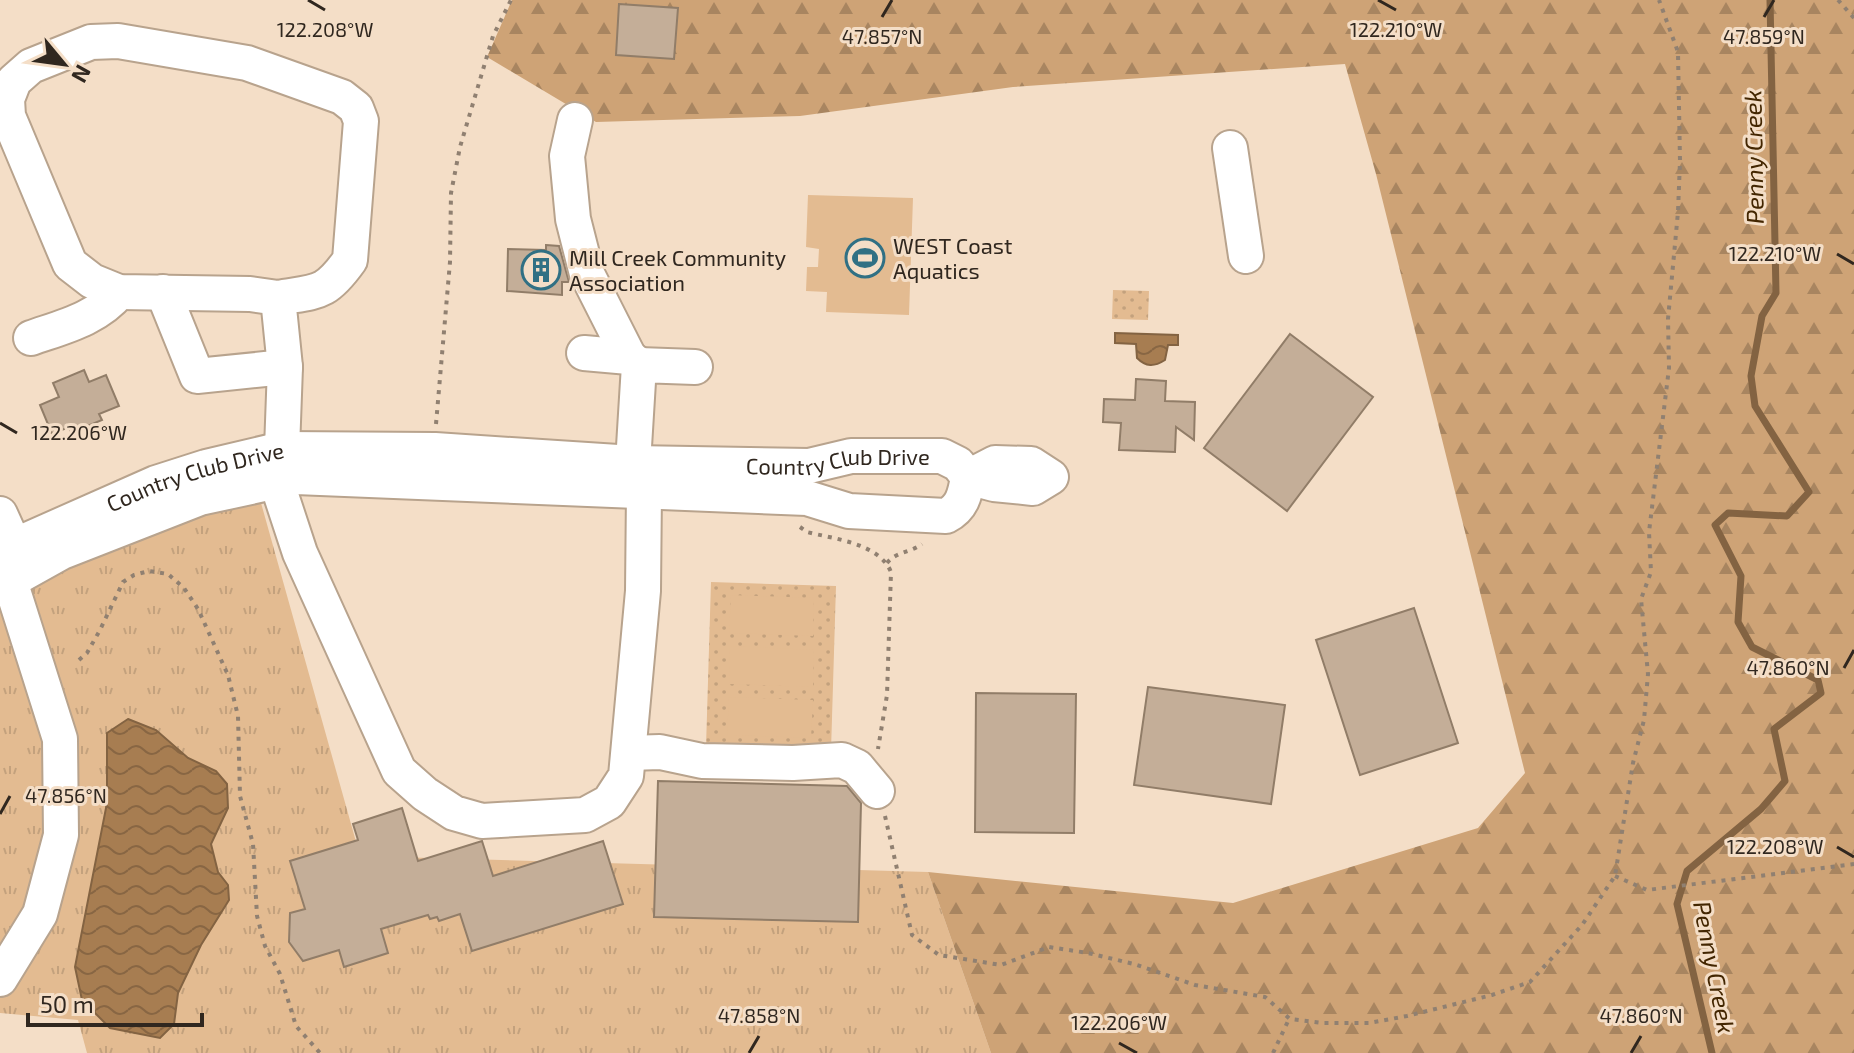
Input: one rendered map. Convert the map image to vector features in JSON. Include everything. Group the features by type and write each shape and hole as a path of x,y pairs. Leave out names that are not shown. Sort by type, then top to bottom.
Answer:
{"street":[{"path":"118,41 247,63 342,97 356,108 361,121 350,260 323,290 278,298 250,294 119,292 92,281 70,264 8,116 7,99 14,81 31,66 91,42 118,41"},
{"path":"278,298 285,367 279,465 300,553 399,771 425,794 454,813 482,821 585,815 609,802 626,776 643,591 634,361 587,274 573,219 567,156 575,120"},
{"path":"1230,148 1246,256"},
{"path":"31,338 90,316 108,305 119,292"},
{"path":"163,292 197,376 285,367"},
{"path":"584,353 695,367"},
{"name":"Country Club Drive","path":"6,562 156,483 206,467 279,465 435,450 638,477 807,498 849,511 946,516 956,511 965,494 968,477 958,464 942,456 851,456 809,466 638,477 296,477 279,465"},
{"path":"0,514 6,562 60,739 61,835 40,914 0,979"},
{"path":"629,753 660,752 702,761 793,763 842,760 857,767 877,791"}],"path":[{"path":"435,450 450,262 451,193 460,147 490,47 511,0"},
{"path":"796,524 807,532 881,556 891,572 887,695 878,750 877,791 890,834 912,935 939,955 1001,965 1049,947 1088,953 1134,964 1195,985 1265,997 1290,1019 1323,1023 1369,1023 1407,1016 1492,995 1530,982 1582,925 1615,876 1633,763 1644,720 1648,674 1641,599 1651,572 1649,532 1669,368 1668,319 1678,212 1678,52 1659,0"},
{"path":"1838,0 1854,18"},
{"path":"79,660 87,653 100,630 123,582 134,575 149,571 168,574 184,588 198,609 228,675 238,716 240,796 253,844 257,916 265,946 280,974 296,1026 320,1053"},
{"path":"1615,876 1647,890 1854,864"},
{"path":"1273,1053 1290,1019"}],"green space":[{"path":"512,0 1854,0 1854,1053 991,1053 928,872 1233,903 1478,828 1525,773 1376,174 1345,64 1013,87 800,116 596,122 487,57"},
{"name":"WEST Coast Aquatics","path":"808,195 913,198 909,315 826,312 827,292 806,291 807,267 818,267 819,249 806,247"},
{"path":"1113,290 1149,291 1148,320 1112,319"},
{"path":"256,485 360,856 928,872 991,1053 87,1053 78,1020 0,1013 0,570"},
{"path":"711,582 836,586 831,751 706,747"},
{"path":"731,595 814,598 813,636 729,633"},
{"path":"730,646 814,650 813,687 729,684"},
{"path":"729,697 813,700 811,738 727,735"}],"water":[{"path":"1115,333 1178,335 1178,345 1168,345 1165,360 1154,365 1147,364 1137,358 1136,344 1115,343"},
{"path":"128,719 156,730 188,758 216,771 227,784 228,808 211,844 218,872 228,885 229,900 201,945 178,993 174,1024 160,1038 110,1028 82,1000 75,967 107,803 107,733"}],"building":[{"path":"619,4 678,8 674,59 616,55"},
{"name":"Mill Creek Community Association","path":"546,245 559,246 569,282 562,282 562,295 507,291 508,249 546,250"},
{"path":"1290,334 1373,397 1287,511 1204,448"},
{"path":"84,370 89,382 106,375 119,406 99,414 102,420 71,433 69,427 52,434 40,405 59,397 53,383"},
{"path":"1136,379 1166,381 1165,401 1195,402 1194,440 1176,427 1175,452 1119,450 1121,423 1103,422 1104,399 1135,400"},
{"path":"1414,608 1458,743 1360,775 1316,640"},
{"path":"1148,687 1285,705 1271,804 1134,785"},
{"path":"976,693 1076,694 1074,833 975,832"},
{"path":"658,781 847,786 861,803 858,922 654,917"},
{"path":"402,808 418,861 482,841 493,876 603,841 623,904 472,951 460,914 439,921 437,917 430,919 428,915 381,929 388,953 344,967 339,950 303,961 289,942 290,913 305,909 290,861 358,840 353,824"}],"waterway":[{"name":"Penny Creek","path":"1712,1053 1677,904 1687,871 1761,809 1785,781 1774,729 1821,693 1818,680 1752,647 1738,622 1741,576 1715,525 1728,513 1787,516 1809,492 1755,406 1751,376 1762,316 1776,293 1770,0"}],"place":[{"name":"WEST Coast Aquatics","path":"865,258"},
{"name":"Mill Creek Community Association","path":"541,270"}]}
